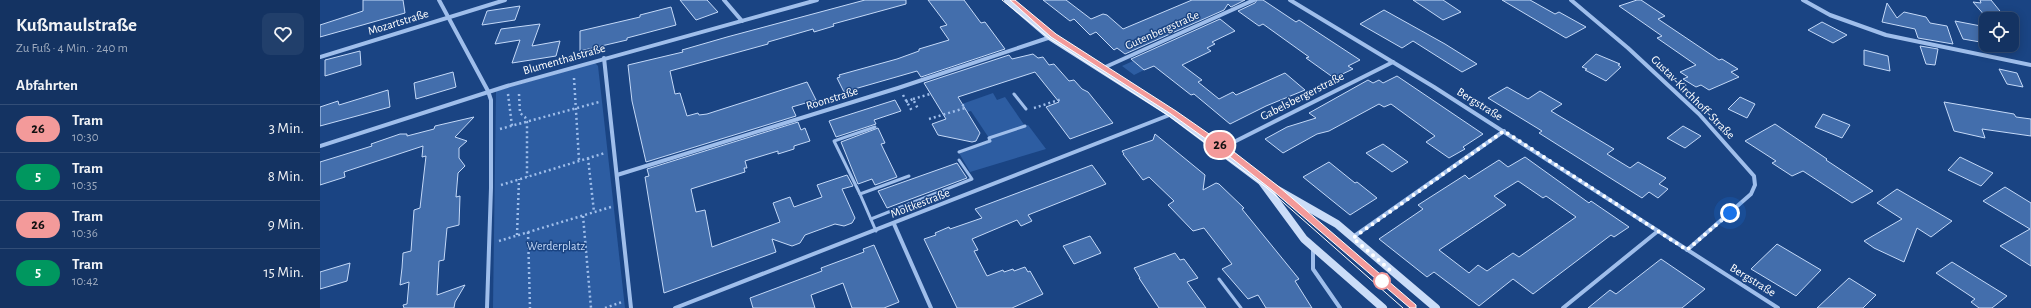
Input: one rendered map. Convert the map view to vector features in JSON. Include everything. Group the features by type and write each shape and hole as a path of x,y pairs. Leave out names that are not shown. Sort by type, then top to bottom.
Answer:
{"main road":[{"path":"1008,0 1052,37 1172,114 1260,180 1331,220 1436,308"},
{"path":"1260,180 1297,231 1383,308"}],"street":[{"path":"439,0 491,100 491,188 487,308"},
{"name":"Mozartstraße","path":"320,57 505,0"},
{"path":"724,0 742,21"},
{"name":"Blumenthalstraße","path":"320,146 507,86 817,0"},
{"name":"Gutenbergstraße","path":"1100,69 1254,0"},
{"name":"Bergstraße","path":"1290,0 1504,131 1778,308"},
{"name":"Gustav-Kirchhoff-Straße","path":"1571,0 1628,48 1700,114 1754,176 1755,185 1751,194 1687,250"},
{"path":"1804,0 1839,20 1880,35 1914,44 2031,65"},
{"name":"Roonstraße","path":"617,175 898,88 1052,37"},
{"path":"604,58 621,204 631,308"},
{"name":"Gabelsbergerstraße","path":"1220,149 1393,62"},
{"name":"Moltkestraße","path":"675,308 894,224 1172,114"},
{"path":"1353,238 1504,131"},
{"path":"894,224 931,308"},
{"path":"1563,308 1658,231"},
{"path":"1313,246 1314,269 1340,308"}],"lane":[{"path":"1014,94 1026,109"},
{"path":"959,152 990,141 989,138 1025,126"},
{"path":"875,127 834,141 876,231"},
{"path":"871,219 972,180 959,160"},
{"path":"860,194 909,176"},
{"path":"1219,279 1242,308"}],"path":[{"path":"573,78 575,79 579,160"},
{"path":"507,86 512,126"},
{"path":"898,88 912,111"},
{"path":"523,90 518,95 520,113 525,117 527,122 527,177"},
{"path":"906,102 930,94"},
{"path":"490,132 608,99"},
{"path":"913,99 918,109"},
{"path":"1034,108 1062,99"},
{"path":"929,120 964,108 962,104"},
{"path":"491,188 614,150"},
{"path":"588,158 594,212"},
{"path":"517,235 519,179"},
{"path":"489,244 621,204"},
{"path":"583,216 591,308"},
{"path":"528,232 530,308"},
{"path":"605,308 631,299"}],"green space":[{"path":"1133,61 1144,70 1134,75 1122,66"},
{"name":"Werderplatz","path":"595,63 598,66 625,308 493,308 496,91"},
{"path":"993,93 997,100 1005,97 1025,126 1028,125 1046,149 970,172 959,153 991,141 971,111 967,112 962,104"}],"building":[{"path":"363,0 403,0 405,13 320,37 320,25 363,11"},
{"path":"680,0 707,0 718,12 696,20"},
{"path":"865,0 906,0 906,4 833,24 834,26 814,32 813,29 768,42 768,44 670,71 675,94 680,93 687,116 698,113 699,115 707,114 807,82 816,100 792,107 796,116 646,162 632,101 628,65 683,52 682,50 727,37"},
{"path":"928,0 964,0 981,23 985,22 1005,49 921,77 917,71 844,92 837,78 840,77 839,75 897,59 919,51 919,49 949,40 940,27 947,25"},
{"path":"1043,0 1066,0 1091,19 1103,14 1107,15 1123,29 1192,0 1245,0 1231,7 1228,4 1224,10 1125,54 1117,48 1114,50 1096,32 1090,35 1074,19 1070,21"},
{"path":"1257,0 1263,0 1296,22 1299,20 1360,60 1348,66 1353,69 1334,78 1306,58 1309,57 1263,24 1259,26 1238,11 1255,3"},
{"path":"1413,0 1443,0 1461,12 1443,20"},
{"path":"1502,0 1530,0 1555,14 1559,12 1586,27 1566,38"},
{"path":"1641,0 1665,16 1658,19 1719,60 1722,59 1738,69 1731,72 1739,77 1709,90 1701,85 1696,87 1683,79 1688,77 1680,72 1696,65 1657,38 1662,36 1619,6"},
{"path":"1980,0 1991,0 2001,12 1982,12 1973,2 1981,3"},
{"path":"1887,3 1897,18 1904,12 1926,17 1930,23 1947,26 1953,44 1918,38 1915,29 1882,22"},
{"path":"520,6 515,20 482,25 487,11"},
{"path":"671,7 676,25 627,38 627,40 580,51 580,31 640,17 640,15"},
{"path":"1384,10 1445,44 1477,64 1462,72 1413,41 1402,48 1360,24"},
{"path":"1220,19 1235,31 1212,42 1215,44 1207,48 1211,51 1182,65 1202,80 1198,82 1219,99 1233,92 1236,95 1285,73 1305,90 1266,106 1230,124 1194,94 1191,95 1154,66 1144,70 1131,59"},
{"path":"1955,21 1979,26 1979,42 1963,39"},
{"path":"1822,22 1847,35 1833,43 1808,30"},
{"path":"540,24 532,46 560,41 556,56 512,63 520,40 495,44 501,29"},
{"path":"1920,46 1938,49 1935,65 1926,64"},
{"path":"1864,50 1888,56 1890,71 1864,65"},
{"path":"360,51 361,65 325,76 325,60"},
{"path":"1033,54 1038,58 1043,57 1049,65 1054,64 1069,81 1074,80 1082,89 1088,92 1113,123 1070,139 1046,107 1059,102 1035,72 958,97 980,133 976,141 972,142 938,135 932,124 946,119 924,83 1009,55 1012,59"},
{"path":"1596,54 1620,64 1618,65 1621,67 1606,81 1582,67"},
{"path":"1999,69 2017,73 2023,87 2007,84"},
{"path":"453,72 456,87 416,99 414,83"},
{"path":"1397,76 1483,134 1463,147 1465,149 1449,158 1426,142 1435,136 1391,104 1384,107 1379,104 1329,131 1317,134 1283,153 1265,139 1287,127 1316,118 1309,113 1368,80 1373,83 1379,80 1383,83"},
{"path":"1507,87 1528,99 1540,91 1562,104 1551,111 1614,149 1607,154 1630,168 1638,162 1666,178 1659,184 1668,189 1658,198 1649,192 1642,198 1539,133 1542,131 1488,98"},
{"path":"388,90 390,107 320,126 320,107 338,101 339,105"},
{"path":"1740,97 1755,104 1747,118 1728,109"},
{"path":"895,100 901,111 874,120 876,124 836,137 829,121"},
{"path":"1944,102 2014,114 2016,117 2031,119 2031,136 1982,129 1985,138 1954,131"},
{"path":"1823,114 1850,125 1842,138 1815,127"},
{"path":"474,117 455,137 467,141 459,148 459,158 465,166 458,173 456,197 460,196 459,225 447,228 444,260 439,261 437,295 465,285 455,302 454,308 404,308 403,305 407,304 409,282 400,285 403,253 411,251 414,210 420,208 426,156 422,157 423,146 344,172 345,177 320,185 320,162 372,146 371,144 400,134 407,134 407,136 434,129 435,126"},
{"path":"798,122 801,130 805,128 810,141 794,146 794,149 778,154 778,151 745,161 747,168 744,168 745,172 691,189 696,212 705,210 712,247 780,222 773,203 790,197 794,207 822,197 817,185 847,175 853,186 842,189 855,218 852,223 844,226 835,224 805,235 800,243 792,246 772,239 776,252 664,293 645,177 649,176 647,169"},
{"path":"1775,124 1873,191 1852,203 1803,171 1792,176 1772,163 1776,161 1745,141"},
{"path":"1683,126 1701,136 1685,148 1667,138"},
{"path":"878,128 885,143 881,144 897,177 875,185 872,179 858,184 841,142"},
{"path":"1155,134 1205,175 1203,190 1216,183 1219,184 1244,208 1242,209 1299,279 1295,281 1312,308 1266,308 1258,295 1248,299 1222,269 1232,264 1204,228 1193,231 1168,205 1174,201 1149,177 1143,180 1123,154 1122,151 1153,140"},
{"path":"1383,144 1408,162 1392,172 1366,153"},
{"path":"1525,157 1589,203 1591,201 1629,227 1614,237 1611,235 1533,294 1513,279 1479,306 1434,272 1427,277 1379,239 1423,209 1418,205 1465,175 1469,179 1499,160 1508,167","holes":["1518,181 1543,198 1546,196 1576,217 1519,257 1513,253 1487,271 1478,265 1469,273 1439,250 1506,205 1494,196"]},
{"path":"1960,157 1993,173 1981,186 1948,170"},
{"path":"1329,162 1377,198 1350,215 1303,177"},
{"path":"957,163 967,178 887,208 878,191"},
{"path":"1092,165 1106,184 1028,215 1032,221 1021,226 1017,220 972,239 978,250 974,251 987,276 1003,270 1004,272 1013,269 1014,271 1025,267 1028,272 1030,271 1043,294 1012,308 957,308 924,239 936,235 935,233 949,227 950,229 982,218 975,209"},
{"path":"2005,187 2031,203 2031,266 2000,246 2030,229 1983,201"},
{"path":"1897,189 1952,221 1931,237 1917,228 1904,262 1874,248 1864,241 1902,219 1877,203"},
{"path":"1090,236 1101,253 1074,264 1063,246"},
{"path":"1777,244 1821,270 1796,296 1751,269"},
{"path":"874,245 899,302 884,308 852,308 843,283 811,295 815,308 753,308 750,298 822,271 821,268 864,252 863,249"},
{"path":"1175,253 1180,260 1184,259 1198,278 1187,282 1206,308 1159,308 1134,268"},
{"path":"1661,259 1705,289 1682,308 1588,308 1610,290 1616,294"},
{"path":"1952,262 2007,296 1992,308 1979,308 1971,302 1975,299 1936,273"},
{"path":"350,263 347,281 320,289 320,272"},
{"path":"1849,278 1876,295 1863,308 1817,308"}],"tram line":[{"path":"1002,0 1049,38 1169,116 1267,188 1403,308"},
{"path":"1013,0 1046,29"},
{"name":"26","path":"1013,0 1054,36 1174,112 1222,147 1275,188 1413,308"},
{"path":"1277,190 1413,308"}],"route":[{"path":"1382,281 1390,270 1353,238 1504,131 1687,250 1730,213"}]}
